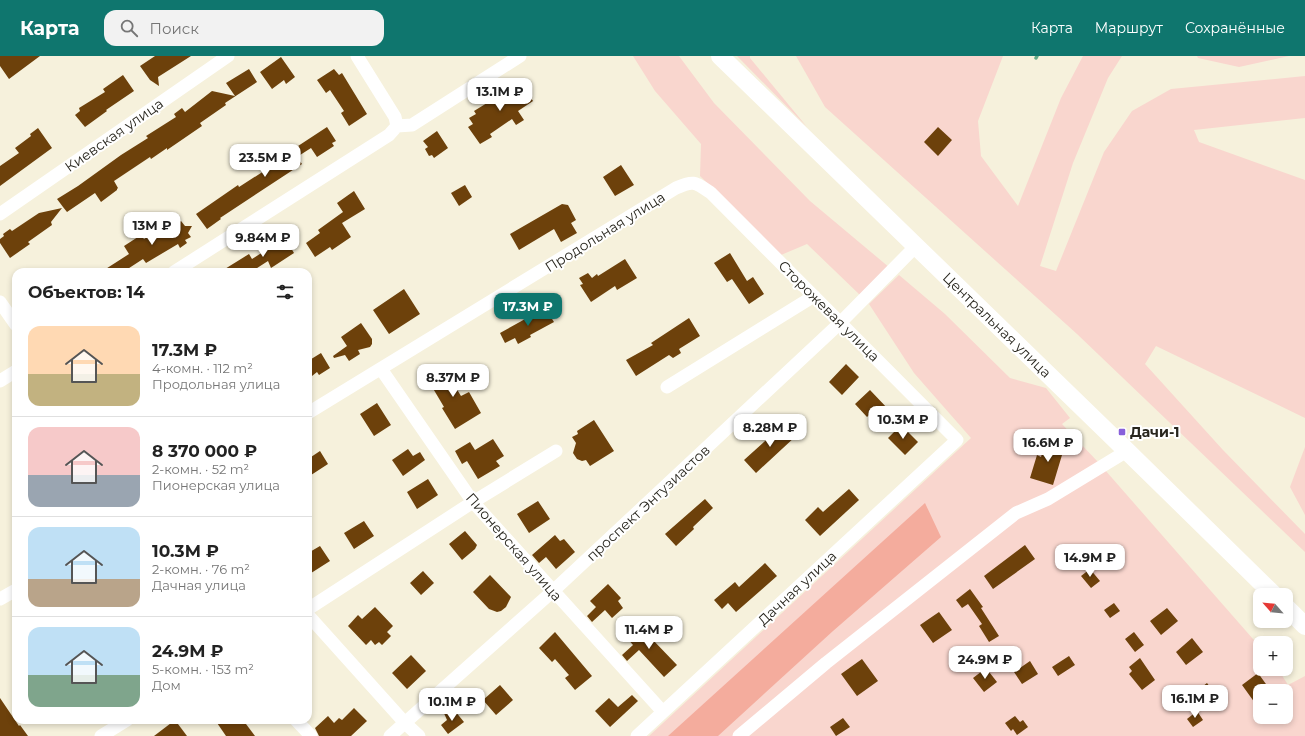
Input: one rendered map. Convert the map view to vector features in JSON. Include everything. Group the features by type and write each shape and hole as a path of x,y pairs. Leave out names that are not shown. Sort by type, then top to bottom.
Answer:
{"street":[{"name":"Киевская улица","path":"0,214 228,56"},
{"path":"356,56 395,117 397,126"},
{"path":"180,268 389,135 397,126 412,125 520,56"},
{"name":"Центральная улица","path":"720,56 1267,588"},
{"name":"Продольная улица","path":"312,411 676,188 689,182 699,184"},
{"name":"Сторожевая улица","path":"699,184 711,193 957,440"},
{"name":"проспект Энтузиастов","path":"390,736 553,591 840,323 916,246"},
{"path":"667,387 814,296"},
{"path":"0,302 12,319"},
{"name":"Пионерская улица","path":"381,369 473,502 663,712"},
{"path":"0,381 12,374"},
{"name":"Дачная улица","path":"638,736 957,440"},
{"path":"312,606 473,502 556,451"},
{"path":"739,736 826,663 1016,513 1048,500 1127,451"},
{"path":"0,599 12,592"},
{"path":"1293,614 1305,626"},
{"path":"312,620 404,723 419,736"},
{"path":"101,736 120,724"},
{"path":"300,724 311,736"}],"shaded area":[{"path":"633,56 679,56 714,103 810,201 890,268 860,295 807,244 781,255 700,176 701,144 655,91"},
{"path":"737,56 750,56 750,58 807,127"},
{"path":"796,56 1003,56 978,121 981,156 1018,206 1061,98 1083,56 1122,56 1108,78 1073,163 1040,266 1056,271 1104,152 1132,111 1171,89 1305,76 1305,118 1194,130 1199,142 1305,180 1305,418 1156,346 1145,364 1223,450 1305,534 1305,552 1077,334 825,107"},
{"path":"1197,56 1289,56 1239,67 1198,58"},
{"path":"899,275 945,314 1010,378 1046,388 1070,418 1062,424 1098,462 1253,639 1253,676 1282,676 1287,684 1253,684 1253,724 1293,724 1293,684 1290,684 1305,676 1305,736 649,736 971,438 914,373 869,304"},
{"path":"1305,447 1305,515 1290,487"},
{"path":"925,503 941,537 833,631 718,736 668,736"}],"building":[{"path":"0,56 40,56 9,79 0,66"},
{"path":"155,56 191,56 158,77 159,86 150,80 140,66"},
{"path":"281,57 295,77 286,84 284,80 272,89 260,72"},
{"path":"249,69 257,82 225,103 226,105 200,123 202,126 167,150 167,148 151,159 150,157 114,181 118,188 117,190 101,202 95,193 67,212 57,199 148,138 146,136 176,117 174,114 182,108 185,112 212,91 235,96 226,83"},
{"path":"334,69 339,75 342,73 367,114 349,126 341,113 344,111 330,90 326,93 317,80"},
{"path":"123,75 134,91 106,110 107,111 85,127 75,115 80,111 79,108 105,92 103,89"},
{"path":"520,82 533,101 518,111 524,120 516,125 512,119 490,134 492,137 480,144 468,127 473,124 469,118 476,114 474,111 500,95 497,90 506,84 510,89"},
{"path":"327,127 336,141 332,143 334,146 317,157 311,148 297,157 302,164 220,218 221,219 207,229 196,214 238,185 239,187 264,171 261,167 294,146 295,148"},
{"path":"938,127 952,140 938,156 924,142"},
{"path":"38,128 52,148 0,186 0,166 19,153 15,148 31,136 30,134"},
{"path":"437,131 448,148 434,158 432,155 429,156 425,149 428,147 423,141"},
{"path":"621,165 634,185 615,196 603,177"},
{"path":"465,185 472,197 459,206 451,193"},
{"path":"354,191 365,209 342,223 351,237 332,250 330,247 315,257 306,243 320,233 318,230 343,212 337,203"},
{"path":"562,204 568,205 576,220 571,223 577,233 561,242 554,229 519,250 510,234"},
{"path":"62,208 51,222 52,225 28,242 30,244 10,258 0,243 0,239 4,236 3,234 10,229 12,231 39,213"},
{"path":"175,219 178,223 181,221 185,226 192,226 188,233 191,237 185,240 187,243 180,248 178,244 146,263 143,259 129,268 107,268 129,254 124,246 141,235 144,239"},
{"path":"285,238 294,253 271,268 268,261 257,268 226,268 249,254 252,259"},
{"path":"730,253 747,281 753,277 764,294 749,304 732,279 727,282 714,263"},
{"path":"625,259 637,278 617,290 615,286 591,302 580,285 583,284 579,278 588,273 592,278 597,274 598,276"},
{"path":"404,289 420,314 389,334 373,310"},
{"path":"545,308 554,322 530,335 531,337 518,344 515,338 505,343 500,333"},
{"path":"689,318 700,336 679,349 681,353 673,358 669,355 636,376 626,360 653,345 651,343"},
{"path":"361,323 372,339 372,344 370,347 358,350 360,354 349,361 345,355 334,358 333,356 347,346 341,337"},
{"path":"321,353 330,368 319,375 317,372 312,376 312,359"},
{"path":"846,364 859,377 842,395 829,382"},
{"path":"442,365 461,396 469,392 481,413 455,429 425,375"},
{"path":"870,390 889,410 880,419 873,411 867,417 855,404"},
{"path":"377,403 391,425 374,436 360,414"},
{"path":"594,420 614,451 590,466 586,460 582,461 577,459 573,453 576,443 572,437 578,434 577,431"},
{"path":"784,424 796,436 756,473 744,460"},
{"path":"901,425 918,442 905,455 888,438"},
{"path":"493,439 504,456 496,461 500,466 478,479 467,461 462,464 455,451 470,442 475,450"},
{"path":"1046,439 1065,445 1053,485 1030,478 1037,455 1041,457"},
{"path":"408,449 413,456 420,452 425,460 403,476 392,460"},
{"path":"320,451 328,464 312,474 312,456"},
{"path":"428,479 438,495 417,509 407,492"},
{"path":"849,489 859,500 820,536 805,520 818,507 823,512"},
{"path":"705,499 713,508 676,546 665,534"},
{"path":"538,501 550,519 529,533 517,514"},
{"path":"364,521 374,536 354,549 344,533"},
{"path":"465,531 477,545 475,549 462,560 449,544"},
{"path":"555,535 560,541 564,539 575,552 556,569 546,557 539,563 532,555"},
{"path":"1025,545 1035,559 993,589 984,576"},
{"path":"320,546 330,561 312,572 312,551"},
{"path":"765,563 777,576 736,612 728,603 722,609 714,600 735,582 739,587"},
{"path":"1090,569 1100,581 1091,588 1081,576"},
{"path":"423,571 434,583 421,595 410,583"},
{"path":"490,575 511,597 506,607 497,612 489,609 473,592"},
{"path":"608,584 621,598 618,601 623,608 612,618 605,610 592,622 587,616 596,607 590,601"},
{"path":"970,589 983,607 981,608 999,636 989,642 979,626 982,624 968,604 962,608 956,600"},
{"path":"1114,603 1120,611 1110,618 1104,610"},
{"path":"375,607 393,626 387,632 391,636 382,645 379,642 375,645 371,640 366,645 348,626 358,615 362,619"},
{"path":"1167,608 1178,621 1161,635 1150,621"},
{"path":"939,612 952,630 933,643 920,625"},
{"path":"643,623 655,636 652,639 677,665 664,677 639,650 627,661 622,655 633,645 626,637"},
{"path":"555,632 592,676 575,690 565,678 569,675 555,659 552,662 539,648"},
{"path":"1134,632 1144,645 1135,652 1125,639"},
{"path":"1192,638 1203,652 1186,665 1176,652"},
{"path":"411,655 426,671 407,689 392,673"},
{"path":"1069,656 1075,665 1058,676 1052,667"},
{"path":"1140,658 1155,680 1142,690 1129,674 1132,671 1129,667"},
{"path":"862,659 878,681 857,696 841,674"},
{"path":"1030,661 1038,674 1022,684 1014,672"},
{"path":"986,668 997,682 984,692 973,678"},
{"path":"1254,676 1260,676 1266,684 1253,684 1253,700 1242,685"},
{"path":"1207,683 1215,694 1206,701 1198,690"},
{"path":"500,685 513,700 496,715 483,700"},
{"path":"632,695 638,701 610,727 595,711 609,698 618,707"},
{"path":"0,698 12,716 12,724 20,725 28,736 0,736"},
{"path":"354,708 367,721 351,736 319,736 315,728 328,716 334,723 339,718 342,720"},
{"path":"443,711 452,714 455,711 464,722 448,734 441,725 447,720"},
{"path":"1197,711 1203,720 1193,727 1187,719"},
{"path":"1015,716 1020,722 1023,720 1028,727 1017,735 1013,729 1011,731 1005,723"},
{"path":"843,718 850,727 836,736 830,727"},
{"path":"170,724 178,724 187,736 154,736"},
{"path":"218,724 246,724 255,736 226,736"}],"place":[{"name":"Дачи-1","path":"1122,432"}]}
